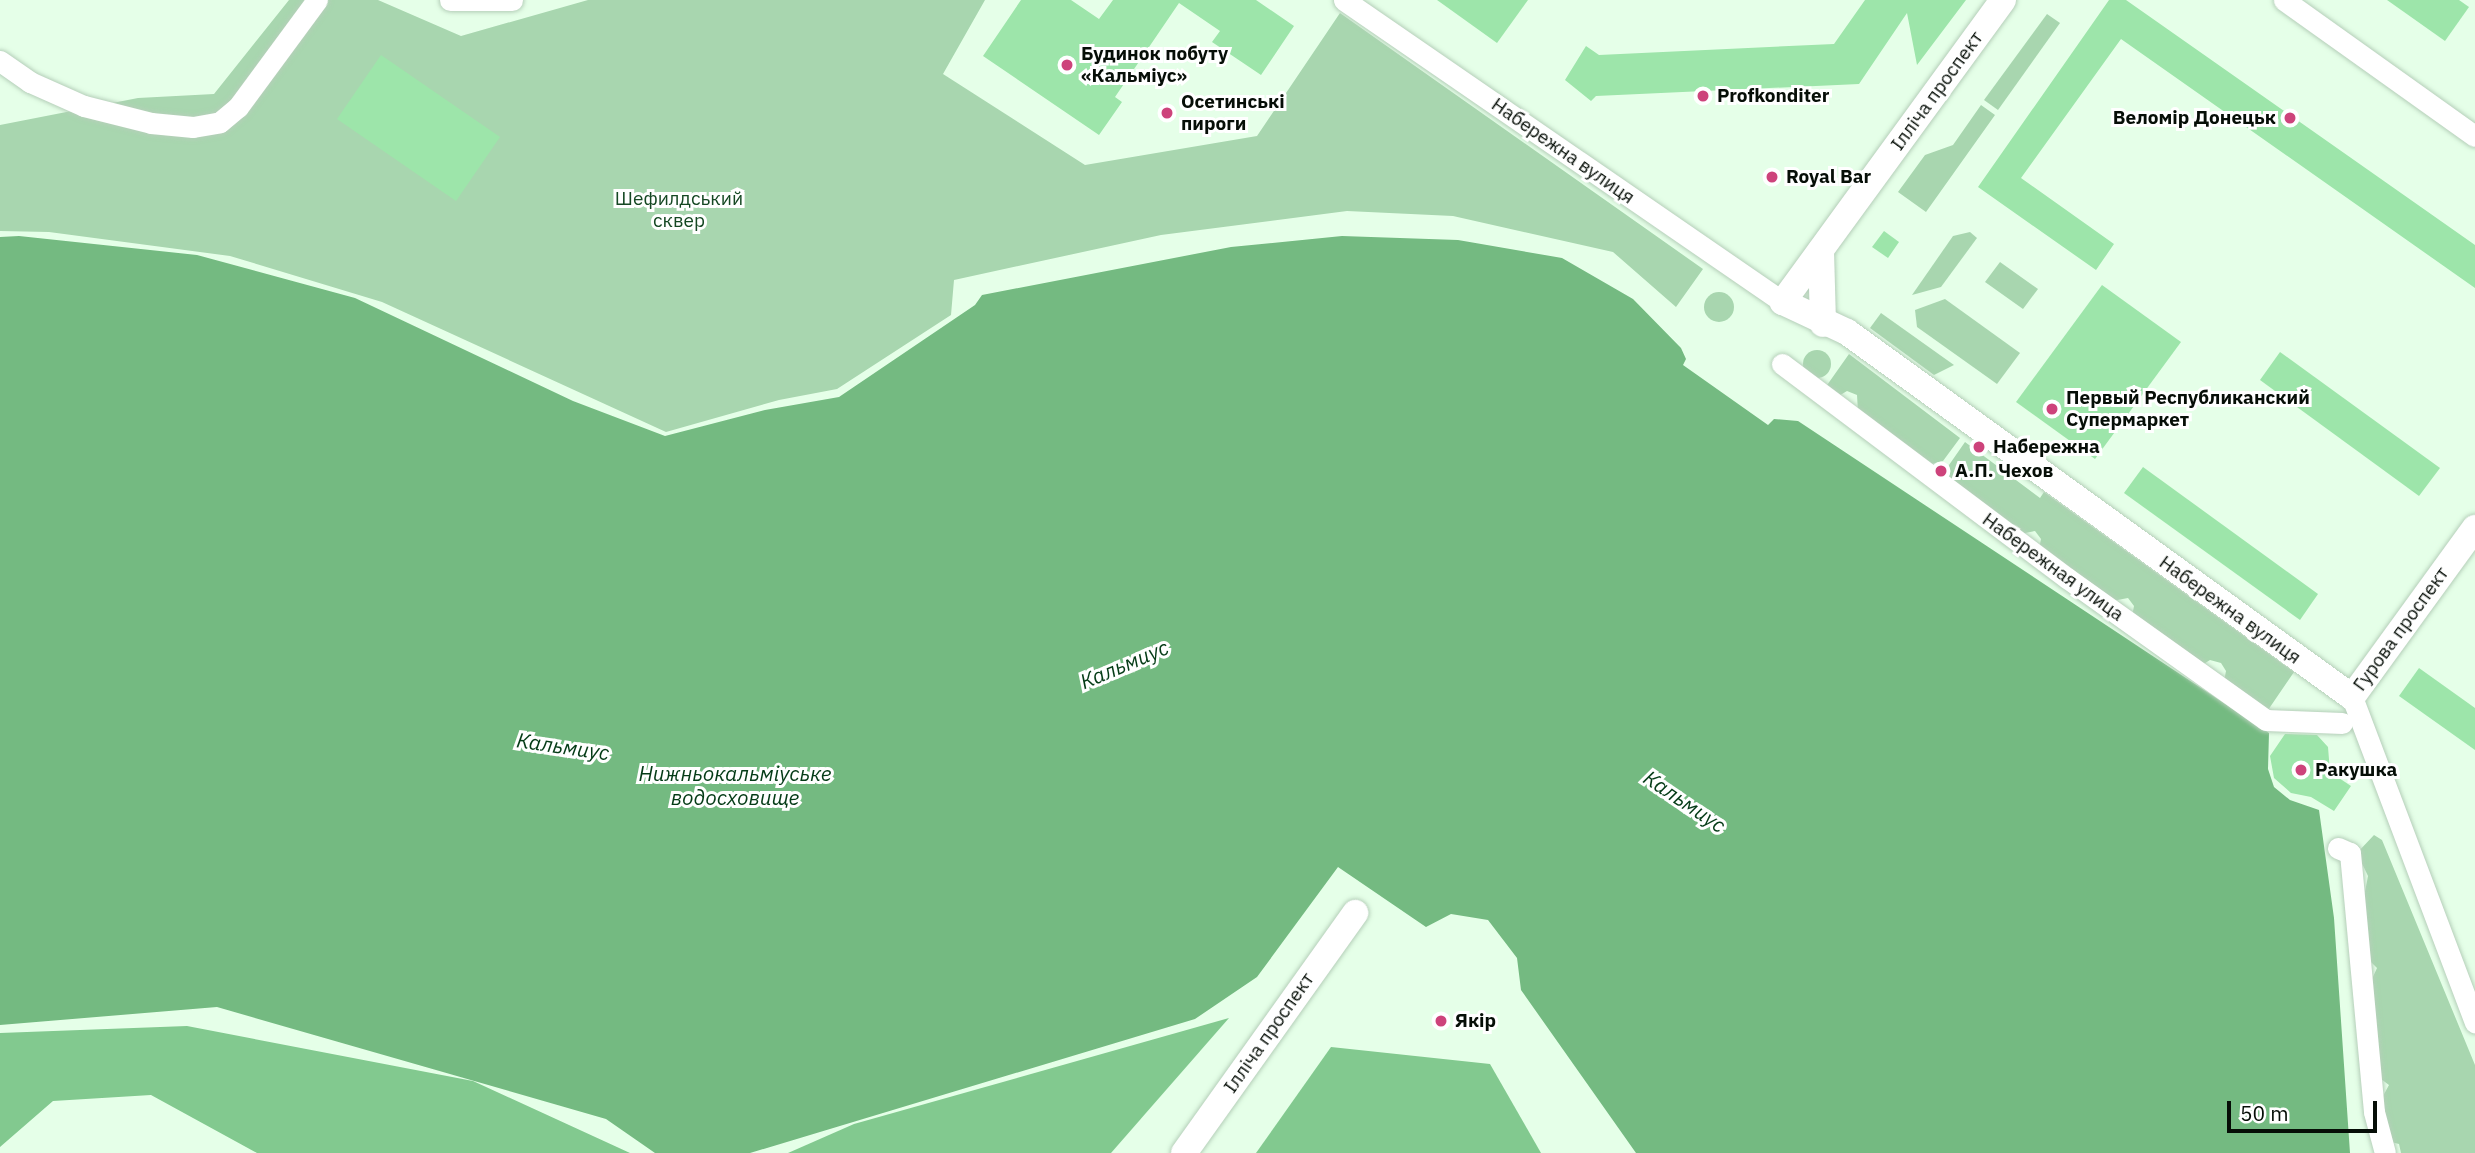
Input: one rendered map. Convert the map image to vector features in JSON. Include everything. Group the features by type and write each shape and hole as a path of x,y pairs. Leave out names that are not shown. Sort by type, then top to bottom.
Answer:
{"main road":[{"name":"Ілліча проспект","path":"1783,302 2003,0"},
{"path":"1821,251 1823,324"},
{"path":"1783,302 1823,324"},
{"name":"Набережна вулиця","path":"1823,324 1847,332 2352,697"},
{"name":"Гурова проспект","path":"2352,697 2475,528"},
{"name":"Ілліча проспект","path":"1184,1153 1355,913"}],"street":[{"path":"0,61 30,82 84,106 151,122 193,127 220,122 238,107 317,0"},
{"path":"450,0 512,0"},
{"name":"Набережна вулиця","path":"1344,0 1783,302"},
{"path":"2284,0 2475,136"},
{"name":"Набережная улица","path":"1782,363 2067,578 2266,720 2342,723"},
{"path":"2352,697 2475,1023"},
{"path":"2337,848 2350,853 2374,1112 2385,1153"}],"green space":[{"name":"Шефилдський сквер","path":"289,0 378,0 461,36 588,0 985,0 943,74 1085,165 1257,136 1340,13 1703,269 1676,307 1613,252 1453,216 1347,211 1161,235 954,280 951,315 837,389 779,400 666,432 382,302 230,256 49,232 0,231 0,125 138,98 214,94"},
{"path":"2047,14 2060,23 1998,110 1984,100"},
{"path":"1981,105 1995,115 1926,212 1898,192 1925,155 1953,145"},
{"path":"1970,232 1977,238 1941,287 1912,295 1953,236"},
{"path":"2000,262 2038,289 2023,309 1985,282"},
{"path":"1719,292 1725,293 1733,301 1733,313 1725,321 1719,322 1713,321 1705,313 1704,307 1705,301 1713,293"},
{"path":"1945,299 2020,353 1997,384 1917,327 1915,310"},
{"path":"1881,313 1954,365 1934,375 1870,328"},
{"path":"1817,350 1827,354 1831,364 1827,374 1817,378 1807,374 1803,364 1807,354"},
{"path":"1849,354 1960,438 1943,461 1928,465 1858,412 1857,395 1847,391 1837,397 1825,388"},
{"path":"1965,442 2040,498 2044,492 2294,672 2266,713 2224,681 2226,671 2221,663 2210,660 2202,665 2132,616 2134,606 2128,598 2112,601 2039,549 2041,539 2035,531 2020,534 1948,482 1949,465"},
{"path":"2374,835 2382,840 2475,1065 2475,1153 2401,1153 2399,1144 2387,1141 2383,1096 2389,1085 2377,1076 2372,979 2377,968 2369,960 2364,897 2368,876 2357,853"}],"shaded area":[{"path":"1229,1018 1111,1153 788,1153 854,1124"},
{"path":"187,1026 473,1081 630,1153 257,1153 151,1095 53,1101 0,1147 0,1033"},
{"path":"1331,1047 1490,1064 1541,1153 1256,1153"}],"water":[{"name":"Нижньокальміуське водосховище","path":"19,236 197,255 355,298 573,401 665,436 765,410 839,397 975,305 982,295 1231,247 1342,236 1458,240 1562,258 1633,299 1681,348 1686,359 1683,365 1768,425 1774,419 1798,421 2269,733 2268,769 2274,787 2290,800 2319,810 2334,918 2350,1153 1636,1153 1521,990 1517,958 1488,920 1451,914 1426,927 1338,867 1257,977 1195,1019 750,1153 655,1153 606,1119 217,1007 0,1025 0,237"}],"building":[{"name":"Будинок побуту «Кальміус»","path":"1021,0 1071,0 1099,19 1113,0 1256,0 1294,26 1261,75 1212,42 1220,31 1179,3 1115,97 1122,102 1099,135 983,56"},
{"path":"1437,0 1528,0 1497,43"},
{"path":"1865,0 1966,0 1917,65 1907,13 1859,84 1596,96 1591,101 1565,80 1586,46 1599,55 1834,44"},
{"path":"2109,0 2126,0 2475,245 2475,288 2121,39 2021,178 2114,244 2096,270 1978,187"},
{"path":"2387,0 2459,0 2469,7 2445,41"},
{"path":"381,55 500,137 456,201 337,119"},
{"path":"1884,231 1899,242 1888,258 1872,247"},
{"path":"2102,285 2181,342 2095,459 2016,402"},
{"path":"2280,352 2440,468 2419,496 2260,380"},
{"path":"2143,467 2318,594 2300,620 2124,493"},
{"path":"2419,668 2475,708 2475,750 2399,696"},
{"name":"Ракушка","path":"2285,734 2317,735 2328,747 2330,772 2351,786 2334,811 2311,797 2291,793 2274,778 2270,756"}],"place":[{"name":"Будинок побуту «Кальміус»","path":"1067,65"},
{"name":"Profkonditer","path":"1703,96"},
{"name":"Осетинські пироги","path":"1167,113"},
{"name":"Веломір Донецьк","path":"2290,118"},
{"name":"Royal Bar","path":"1772,177"},
{"name":"Первый Республиканский Супермаркет","path":"2052,409"},
{"name":"Набережна","path":"1979,447"},
{"name":"А.П. Чехов","path":"1941,471"},
{"name":"Ракушка","path":"2301,770"},
{"name":"Якір","path":"1441,1021"}],"water label":[{"name":"Кальмиус","path":"1124,664"},
{"name":"Кальмиус","path":"563,746"},
{"name":"Кальмиус","path":"1685,801"}]}
